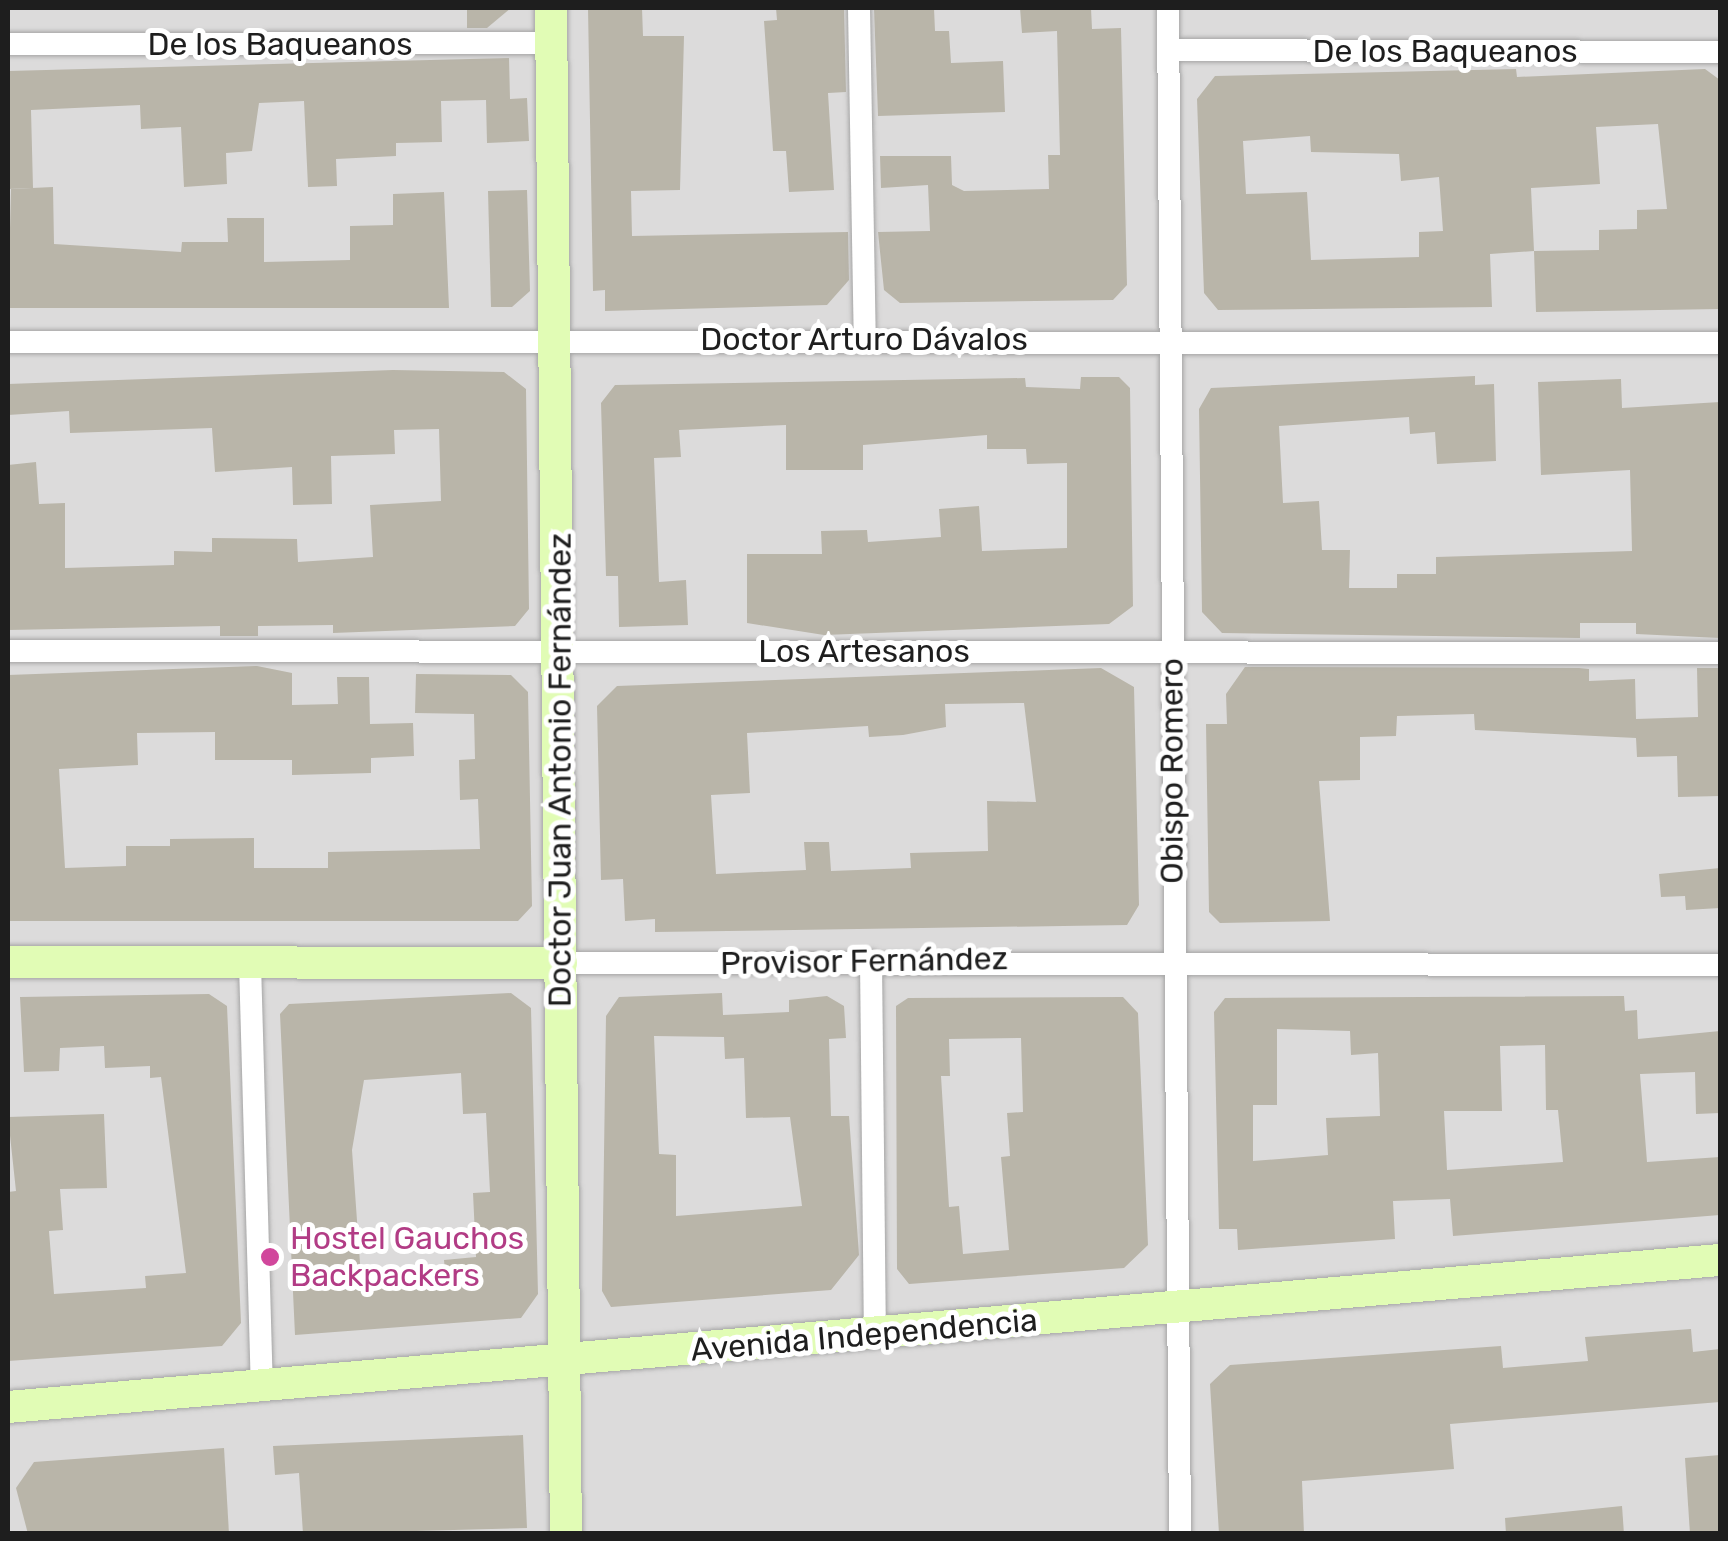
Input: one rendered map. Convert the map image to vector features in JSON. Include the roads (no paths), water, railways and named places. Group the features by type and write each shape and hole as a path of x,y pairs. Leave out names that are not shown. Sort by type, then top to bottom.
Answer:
{"street":[{"name":"Doctor Juan Antonio Fernández","path":"552,8 566,1534"},
{"path":"859,8 866,339"},
{"name":"Obispo Romero","path":"1168,8 1180,1534"},
{"name":"De los Baqueanos","path":"8,44 552,44"},
{"name":"De los Baqueanos","path":"1169,50 1720,52"},
{"name":"Doctor Arturo Dávalos","path":"8,342 1171,338 1720,343"},
{"name":"Los Artesanos","path":"8,651 1720,653"},
{"name":"Provisor Fernández","path":"8,962 561,964 1174,958 1720,965"},
{"path":"871,961 875,1335"},
{"path":"250,963 262,1386"},
{"name":"Avenida Independencia","path":"8,1407 1720,1260"}],"place":[{"name":"Hostel Gauchos Backpackers","path":"270,1257"}]}
